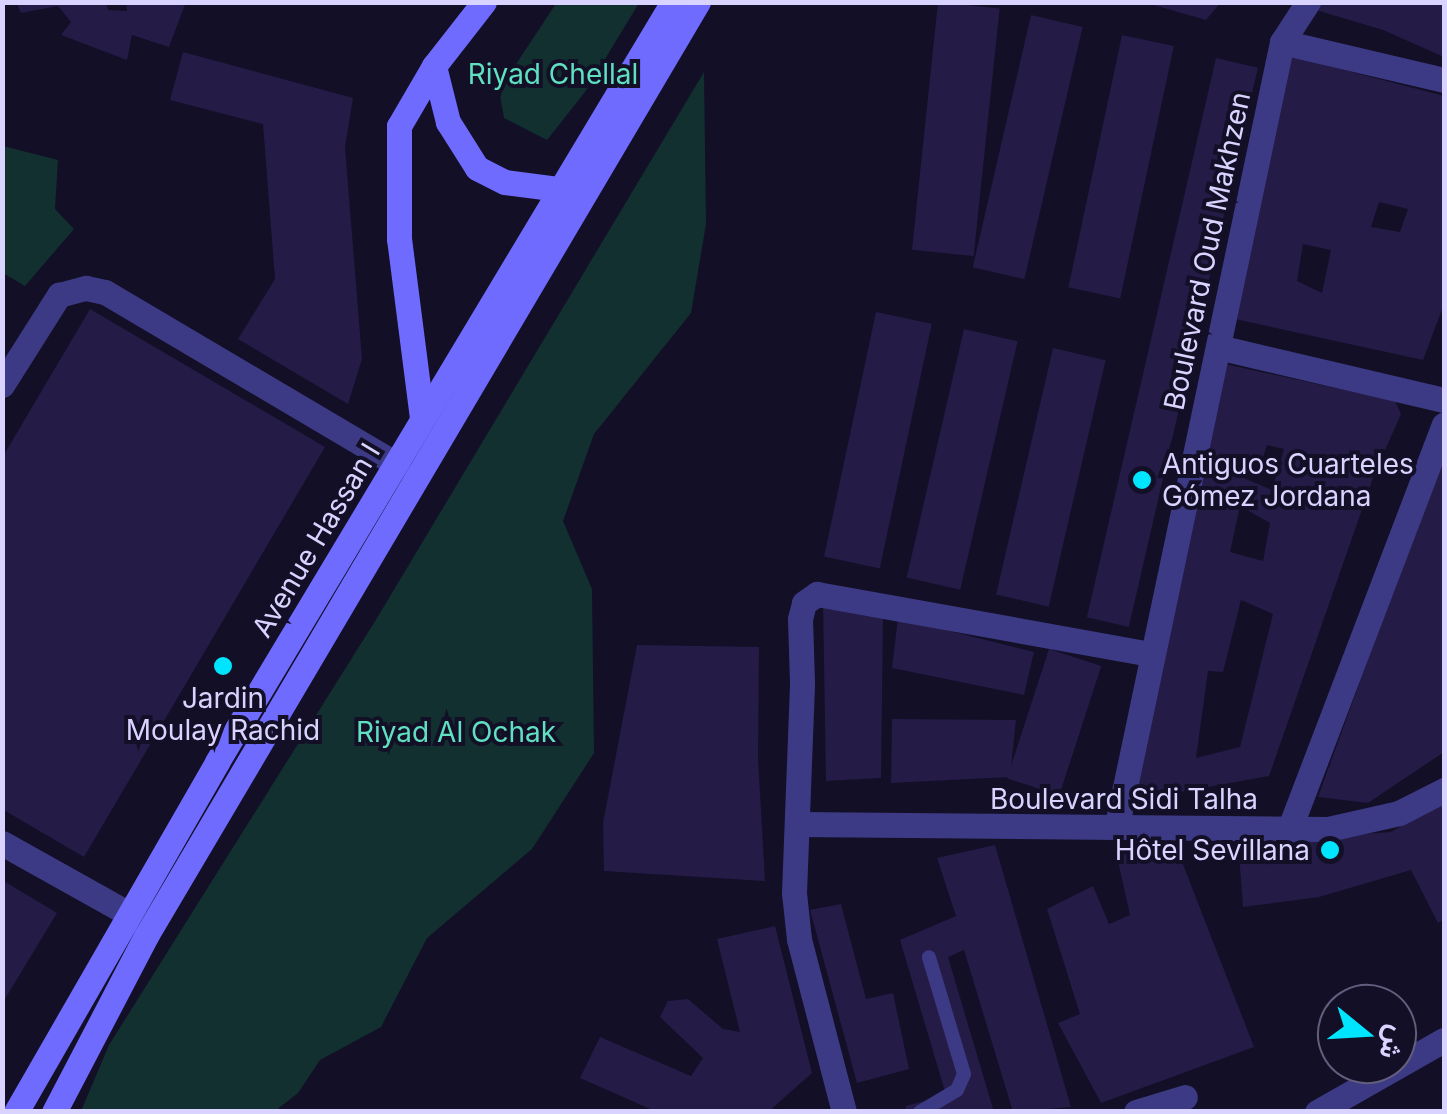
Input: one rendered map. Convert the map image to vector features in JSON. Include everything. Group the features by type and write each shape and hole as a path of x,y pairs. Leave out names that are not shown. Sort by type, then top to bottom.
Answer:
{"main road":[{"path":"422,418 398,239 396,148 403,114 434,66 484,2"},
{"name":"Avenue Hassan I","path":"16,1112 422,418 673,2"},
{"name":"Avenue Hassan I","path":"54,1112 146,936 698,2"},
{"path":"434,66 448,122 477,168 505,182 558,190"}],"street":[{"path":"1308,2 1282,42 1444,80"},
{"name":"Boulevard Oud Makhzen","path":"1116,824 1282,42"},
{"path":"2,385 59,294 86,288 105,292 397,465"},
{"path":"1218,348 1444,400"},
{"path":"1289,830 1444,425"},
{"path":"844,1112 799,939 794,893 800,618 804,603 817,594 1152,654"},
{"name":"Boulevard Sidi Talha","path":"797,824 982,828 1116,824 1289,830 1367,824 1444,790"},
{"path":"2,843 130,914"},
{"path":"1317,1112 1444,1040"},
{"path":"1136,1112 1185,1097"}],"lane":[{"path":"920,1112 957,1090 964,1074 930,957"}],"green space":[{"name":"Riyad Chellal","path":"557,2 639,3 585,92 547,140 504,118 499,90"},
{"name":"Riyad Al Ochak","path":"704,72 706,224 691,313 594,434 563,521 592,589 594,753 532,849 427,938 381,1027 320,1060 298,1093 275,1111 81,1111 109,1045 377,618"},
{"path":"3,146 58,160 55,209 74,229 25,286 3,273"}],"building":[{"path":"16,2 106,2 108,10 127,11 126,2 186,2 169,47 132,35 127,60 61,35 71,22 58,6 21,13"},
{"path":"938,2 1000,8 974,256 912,250"},
{"path":"1143,2 1221,2 1206,20"},
{"path":"1321,2 1444,2 1444,57 1383,30 1316,10"},
{"path":"1031,15 1083,27 1024,279 973,267"},
{"path":"1122,35 1174,46 1120,298 1068,287"},
{"path":"183,52 353,98 345,147 362,359 348,404 238,339 275,279 263,124 170,100"},
{"path":"1291,56 1444,96 1444,304 1423,360 1235,319","holes":["1379,202 1408,209 1400,232 1371,227","1303,244 1331,250 1322,293 1297,281"]},
{"name":"Antiguos Cuarteles Gómez Jordana","path":"1216,58 1258,68 1129,627 1087,617"},
{"path":"90,309 325,447 84,857 2,809 2,458"},
{"path":"876,312 932,324 880,568 824,557"},
{"path":"964,329 1018,341 960,590 907,577"},
{"path":"1053,348 1106,360 1049,607 996,595"},
{"path":"1220,363 1395,401 1401,414 1374,475 1269,776 1152,797 1136,787","holes":["1267,445 1284,449 1272,490 1232,473 1236,462 1260,466","1240,506 1270,523 1263,561 1230,552","1241,600 1273,614 1240,747 1196,758 1208,671 1223,672"]},
{"path":"1444,451 1444,752 1368,803 1318,797"},
{"path":"823,601 883,617 881,778 826,781"},
{"path":"898,618 1034,652 1024,695 892,668"},
{"path":"637,645 759,647 758,758 765,881 604,871 603,823"},
{"path":"1049,649 1101,666 1059,795 1007,778"},
{"path":"892,719 1016,720 1010,777 891,783"},
{"path":"1444,801 1444,919 1438,923 1411,870 1319,897 1243,907 1238,842 1391,832"},
{"path":"995,845 1071,1107 1013,1112 964,950 948,957 994,1112 906,1112 906,1106 946,1095 900,940 956,916 937,858"},
{"path":"1177,849 1254,1047 1101,1103 1058,1023 1080,1014 1047,909 1093,886 1109,924 1130,915 1116,852"},
{"path":"2,880 57,913 2,1004"},
{"path":"841,904 866,999 893,993 909,1069 857,1083 810,910"},
{"path":"775,926 812,1073 768,1112 657,1112 580,1078 600,1037 691,1076 703,1058 660,1017 668,1001 688,999 723,1029 740,1032 717,939"}],"place":[{"name":"Antiguos Cuarteles Gómez Jordana","path":"1142,480"},
{"name":"Jardin Moulay Rachid","path":"223,666"},
{"name":"Hôtel Sevillana","path":"1330,850"}]}
